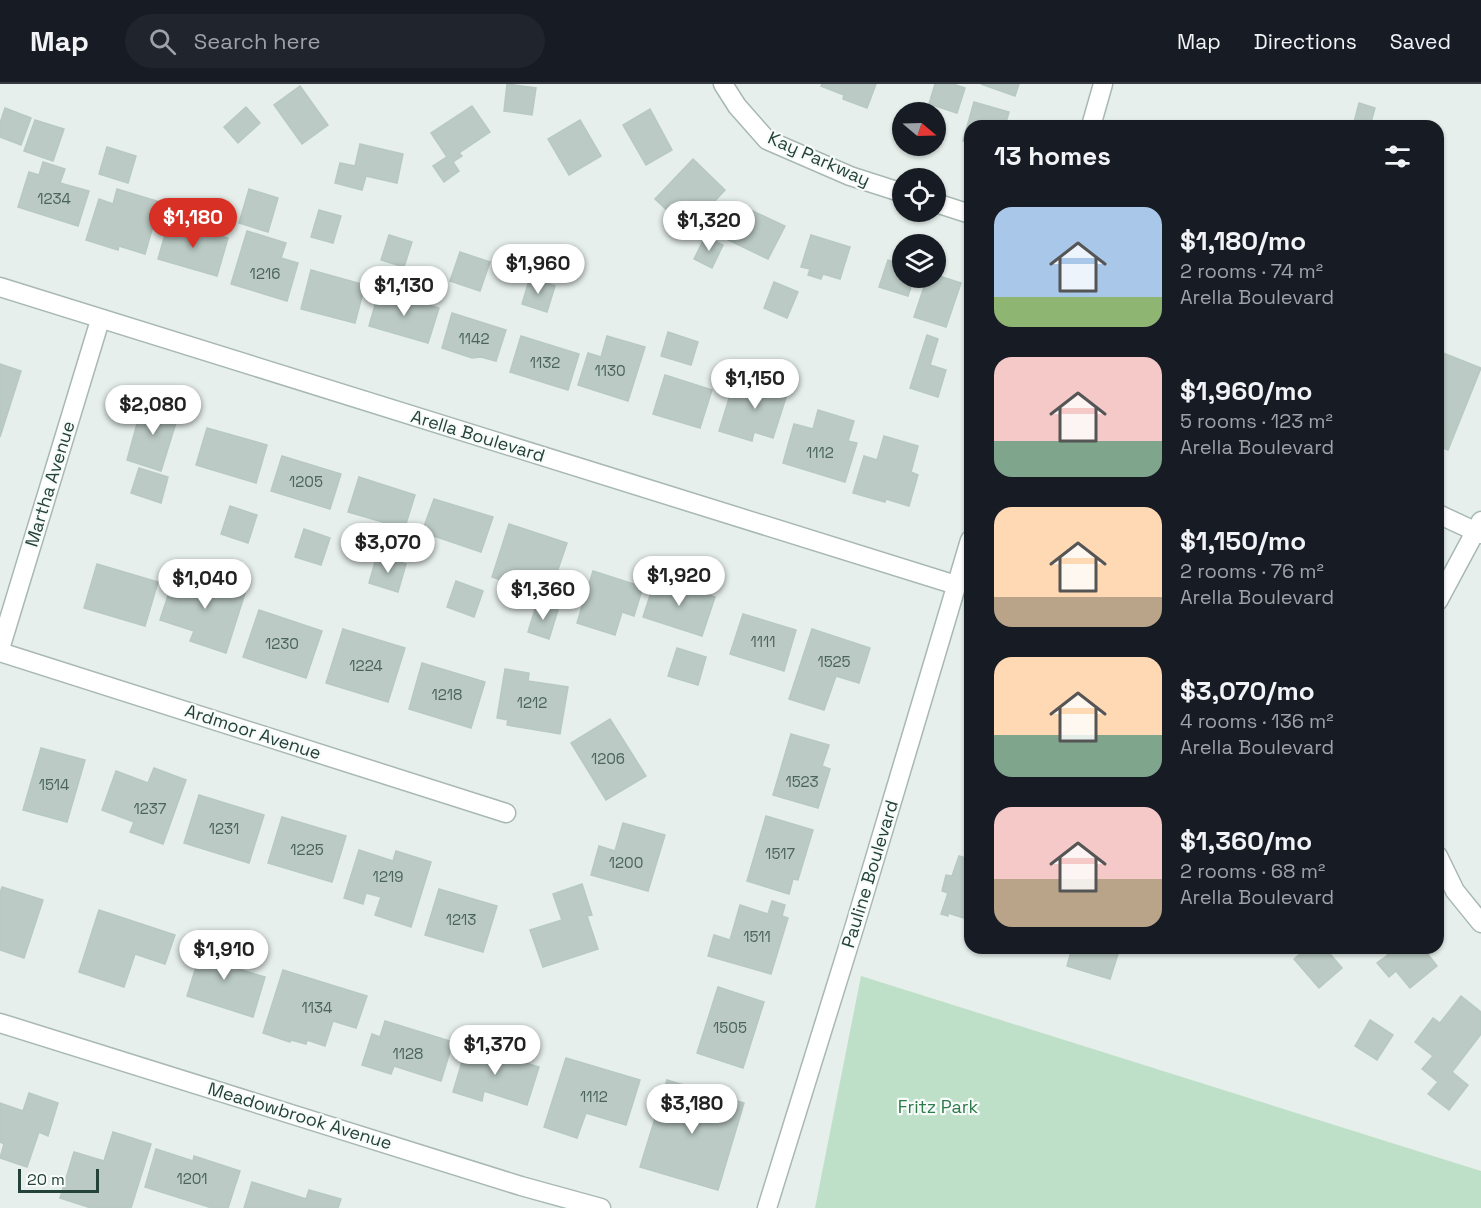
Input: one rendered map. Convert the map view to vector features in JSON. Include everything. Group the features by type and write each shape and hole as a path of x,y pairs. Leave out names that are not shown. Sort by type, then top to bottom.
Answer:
{"street":[{"name":"Kay Parkway","path":"723,84 736,106 767,140 850,176 892,189"},
{"path":"1093,120 1103,84"},
{"path":"946,206 964,212"},
{"name":"Arella Boulevard","path":"0,287 956,585"},
{"name":"Martha Avenue","path":"0,650 100,320"},
{"path":"1444,516 1479,528 1444,591"},
{"name":"Pauline Boulevard","path":"767,1208 855,925 964,559"},
{"name":"Ardmoor Avenue","path":"0,650 506,813"},
{"path":"1444,868 1455,891 1481,923"},
{"name":"Meadowbrook Avenue","path":"0,1023 510,1182 601,1208"}],"green space":[{"name":"Fritz Park","path":"861,976 1481,1171 1481,1208 815,1208"}],"building":[{"path":"507,84 536,88 532,115 504,111"},
{"path":"822,84 876,84 867,108 843,99 844,95 821,86"},
{"path":"935,84 953,84 965,88 957,113 946,109 946,102 930,102"},
{"path":"981,84 1019,84 1015,96"},
{"path":"300,86 328,125 302,144 274,105"},
{"path":"974,102 1009,112 1007,120 969,120"},
{"path":"1359,103 1375,108 1372,120 1355,120"},
{"path":"472,106 490,132 459,153 462,156 453,162 459,171 444,182 433,166 447,157 431,133"},
{"path":"246,107 260,123 238,143 224,127"},
{"path":"5,108 31,118 21,145 0,137 0,123"},
{"path":"650,109 672,150 646,165 623,125"},
{"path":"35,120 64,129 53,161 24,151"},
{"path":"580,120 601,156 569,175 548,139"},
{"path":"360,144 403,154 397,183 366,176 362,190 335,183 340,163 355,166"},
{"path":"107,147 136,156 128,183 99,174"},
{"path":"693,159 725,190 688,230 655,199"},
{"path":"43,162 65,169 60,183 89,191 78,226 18,207 29,172 39,175"},
{"path":"117,189 160,202 145,254 119,246 118,250 86,240 99,199 113,204"},
{"path":"249,189 278,198 268,232 239,223"},
{"path":"744,207 785,226 768,259 728,240"},
{"path":"319,210 341,216 333,243 311,237"},
{"path":"169,221 228,238 217,276 158,259"},
{"path":"247,231 286,243 281,258 298,263 287,301 231,284"},
{"path":"389,235 412,242 404,267 381,260"},
{"path":"811,235 850,247 840,279 823,274 821,279 808,275 810,269 801,267"},
{"path":"705,237 723,245 712,268 694,259"},
{"path":"460,252 490,262 480,291 450,281"},
{"path":"888,260 892,262 892,288 911,288 908,296 879,287"},
{"path":"311,270 365,285 355,323 301,309"},
{"path":"530,277 555,286 547,312 522,304"},
{"path":"946,278 961,283 946,327 914,317 924,288 946,288"},
{"path":"774,282 798,292 787,318 764,308"},
{"path":"379,291 439,308 428,343 369,326"},
{"path":"452,313 506,330 496,361 481,357 472,358 442,348"},
{"path":"668,332 698,342 691,365 661,356"},
{"path":"927,335 938,339 930,365 946,370 938,397 910,388"},
{"path":"521,336 579,354 568,390 510,372"},
{"path":"607,336 645,347 628,401 578,385 588,353 601,357"},
{"path":"1444,353 1481,368 1448,450 1444,448"},
{"path":"0,364 21,371 0,437"},
{"path":"665,375 712,390 700,428 653,414"},
{"path":"750,376 789,388 773,438 754,432 752,441 719,431 731,392 744,395"},
{"path":"143,402 179,413 161,471 127,460"},
{"path":"818,410 854,421 848,441 857,443 845,482 783,463 794,424 813,429"},
{"path":"207,428 267,445 256,483 196,465"},
{"path":"884,436 918,446 911,472 918,475 909,506 853,493 864,456 877,460"},
{"path":"282,456 341,474 330,509 271,491"},
{"path":"139,468 168,477 161,503 131,493"},
{"path":"359,477 415,495 399,546 380,541 386,523 348,512"},
{"path":"434,499 493,517 481,552 422,532"},
{"path":"230,506 257,515 248,543 221,534"},
{"path":"509,524 567,543 549,596 492,577"},
{"path":"304,529 330,538 321,565 295,557"},
{"path":"377,555 406,564 398,592 369,583"},
{"path":"97,564 158,582 145,626 84,608"},
{"path":"176,571 195,577 190,591 208,597 214,576 247,587 226,653 190,641 194,631 160,620"},
{"path":"593,571 643,587 634,616 622,612 615,635 577,623"},
{"path":"656,577 715,597 702,636 643,617"},
{"path":"456,581 483,591 474,617 447,607"},
{"path":"537,603 558,610 549,639 528,632"},
{"path":"259,610 322,631 306,678 243,657"},
{"path":"743,614 796,630 784,671 730,654"},
{"path":"343,629 405,648 388,702 326,683"},
{"path":"812,629 870,648 859,683 836,676 824,710 789,699"},
{"path":"677,648 706,657 698,685 668,676"},
{"path":"422,663 485,682 471,728 409,709"},
{"path":"505,669 529,673 528,681 568,687 560,734 507,725 508,720 497,718"},
{"path":"610,719 646,776 606,800 571,743"},
{"path":"791,734 829,745 822,766 830,769 818,808 773,795"},
{"path":"41,748 85,760 67,822 23,810"},
{"path":"154,768 186,780 163,844 130,832 134,822 102,810 116,771 148,783"},
{"path":"199,795 264,815 249,863 184,843"},
{"path":"766,816 813,830 798,880 793,879 789,894 747,881"},
{"path":"282,817 346,836 332,882 268,863"},
{"path":"623,823 665,835 648,891 591,875 599,846 615,851"},
{"path":"359,850 393,861 396,851 431,862 411,927 375,915 381,897 366,893 363,904 344,898"},
{"path":"959,856 964,857 964,918 948,913 948,916 941,914 948,893 942,891 946,875 952,876"},
{"path":"582,884 592,915 587,916 598,949 543,967 530,930 562,920 553,894"},
{"path":"2,887 43,900 24,958 0,950 0,893"},
{"path":"439,889 497,906 483,952 425,935"},
{"path":"772,901 785,905 782,916 788,918 771,974 708,956 714,935 730,940 740,905 768,914"},
{"path":"99,910 175,935 165,964 135,954 124,987 79,972"},
{"path":"205,938 234,947 228,966 265,977 253,1017 187,996"},
{"path":"1070,954 1118,954 1110,979 1067,966"},
{"path":"1300,954 1330,954 1342,968 1319,988 1294,959"},
{"path":"1428,954 1437,966 1410,988 1396,971 1389,977 1377,963 1388,955"},
{"path":"283,970 367,996 356,1028 333,1021 325,1046 307,1040 306,1044 291,1040 290,1042 263,1033"},
{"path":"718,987 764,1002 743,1068 697,1053"},
{"path":"1461,996 1481,1012 1481,1034 1452,1072 1468,1085 1449,1110 1428,1094 1438,1082 1422,1069 1433,1056 1415,1042 1433,1018 1440,1023"},
{"path":"1370,1020 1393,1035 1377,1060 1355,1046"},
{"path":"385,1021 453,1042 441,1081 394,1066 391,1074 362,1065 372,1034 380,1037"},
{"path":"467,1045 539,1067 527,1105 484,1091 482,1101 453,1092"},
{"path":"566,1058 640,1080 626,1125 586,1113 577,1138 544,1127"},
{"path":"667,1080 744,1103 718,1190 640,1167"},
{"path":"29,1093 58,1103 48,1136 39,1132 27,1167 0,1158 4,1144 0,1142 0,1103 23,1111"},
{"path":"113,1132 151,1144 131,1208 91,1208 60,1198 74,1152 104,1161"},
{"path":"156,1149 193,1161 194,1156 240,1171 228,1208 212,1208 145,1187"},
{"path":"252,1182 306,1199 309,1190 341,1199 338,1208 244,1208"}]}
